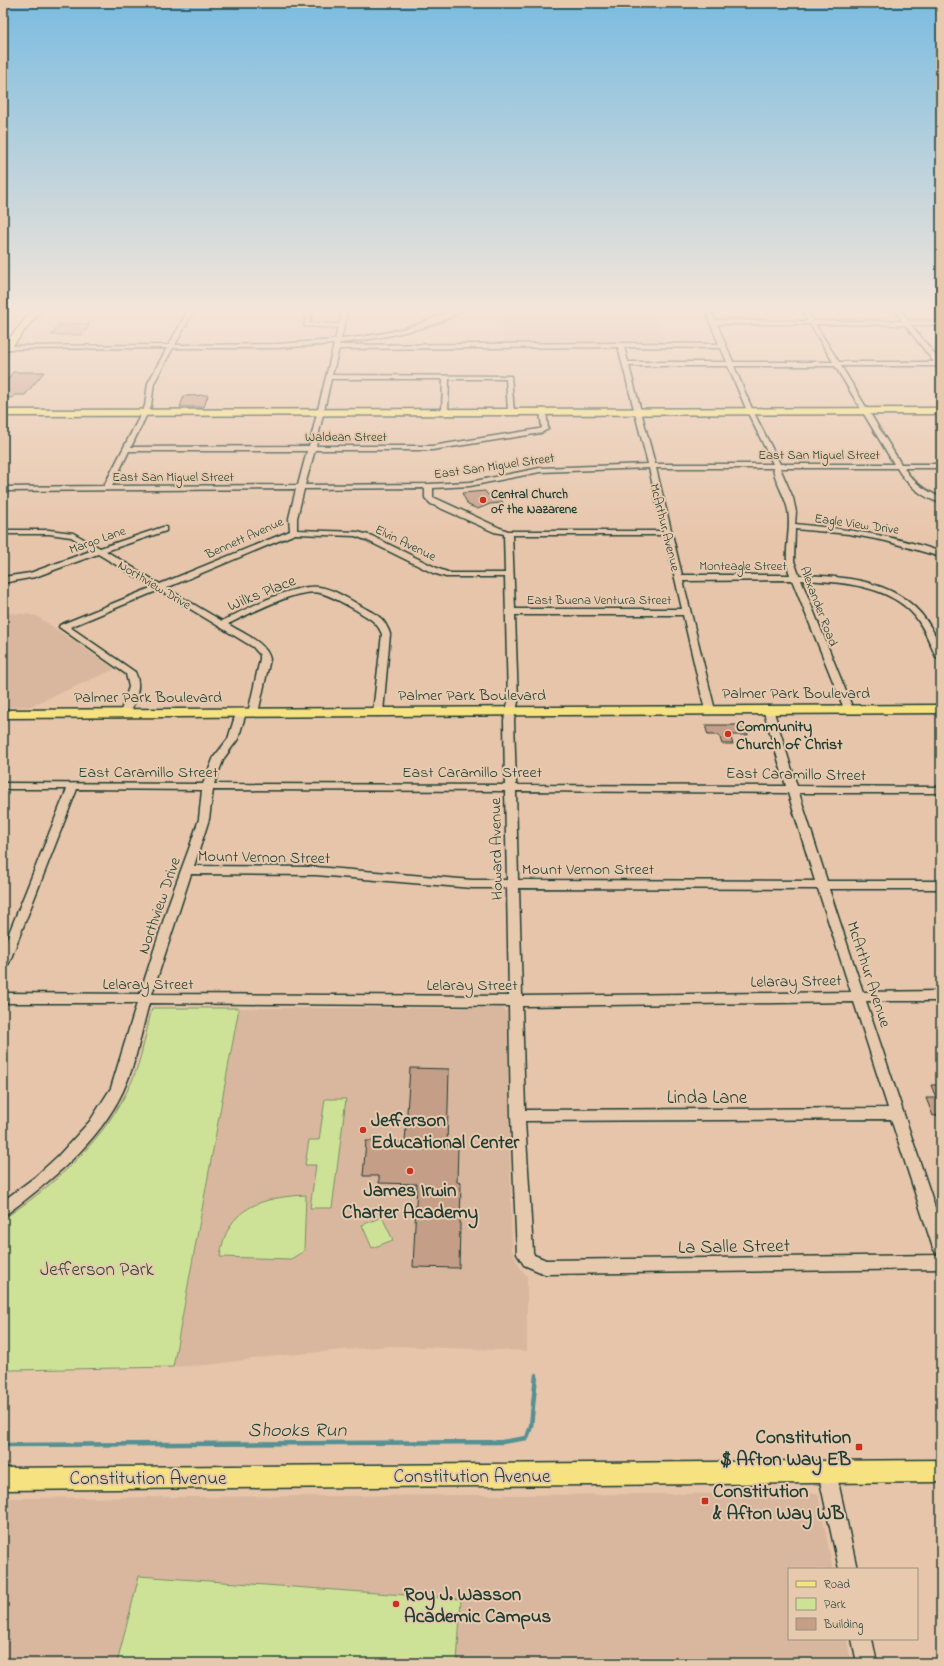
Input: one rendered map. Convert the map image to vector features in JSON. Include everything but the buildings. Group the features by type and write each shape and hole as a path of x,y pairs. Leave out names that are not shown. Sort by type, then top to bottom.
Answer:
{"main road":[{"path":"3,413 941,411"},
{"name":"Palmer Park Boulevard","path":"3,714 941,709"},
{"name":"Constitution Avenue","path":"3,1479 941,1471"}],"street":[{"path":"107,488 149,404 150,388"},
{"name":"Bennett Avenue","path":"125,713 134,687 134,682 130,672 63,627 294,532 291,526 312,449 326,388"},
{"path":"445,412 446,388"},
{"path":"510,388 511,412"},
{"name":"McArthur Avenue","path":"632,388 652,466 710,710"},
{"name":"Alexander Road","path":"741,388 789,498 792,512 790,562 848,709"},
{"path":"851,388 898,466 914,485 941,501"},
{"name":"Waldean Street","path":"127,449 438,448 501,436 537,432 545,429 543,411"},
{"name":"East San Miguel Street","path":"3,489 429,486 474,483 555,469 652,466 941,466"},
{"path":"429,486 429,498 434,502 496,530 508,533 667,533"},
{"name":"Eagle View Drive","path":"792,526 880,536 910,544 941,555"},
{"name":"Margo Lane","path":"3,580 16,579 39,573 148,533 163,529"},
{"name":"Northview Drive","path":"3,532 66,533 78,538 256,645 264,654 264,666 247,713 233,739 217,761 209,779 204,819 144,1000 123,1074 108,1106 95,1125 57,1165 40,1181 3,1209"},
{"name":"Elvin Avenue","path":"294,532 340,532 355,534 369,538 436,571 449,575 508,575"},
{"name":"Howard Avenue","path":"508,533 508,575 511,612 513,702 509,720 510,787 518,1116 524,1247 525,1254 529,1260"},
{"name":"Monteagle Street","path":"679,578 831,579 852,582 875,588 896,597 913,608 941,657"},
{"name":"Wilks Place","path":"222,624 294,593 313,589 324,591 333,595 377,619 382,624 386,634 378,712"},
{"name":"East Buena Ventura Street","path":"511,612 687,612"},
{"name":"McArthur Avenue","path":"768,709 791,788 941,1248"},
{"name":"East Caramillo Street","path":"3,786 791,788 941,790"},
{"path":"3,963 73,787"},
{"name":"Mount Vernon Street","path":"187,870 316,871 472,884 941,885"},
{"name":"Lelaray Street","path":"3,998 515,1001 941,996"},
{"name":"Linda Lane","path":"518,1116 897,1113"},
{"name":"La Salle Street","path":"529,1260 544,1267 941,1262"},
{"path":"827,1472 848,1568"},
{"path":"862,1640 867,1663"}],"shaded area":[{"path":"3,613 37,616 115,669 31,706 3,707"},
{"name":"Jefferson Educational Center","path":"239,1008 502,1008 507,1012 512,1249 519,1266 527,1276 527,1351 390,1346 276,1356 208,1365 173,1367"},
{"name":"Roy J. Wasson Academic Campus","path":"818,1493 833,1568 788,1568 788,1640 847,1640 851,1663 3,1663 3,1498"}],"green space":[{"name":"Jefferson Park","path":"152,1008 239,1008 173,1367 3,1371 3,1219 60,1176 93,1141 108,1122 132,1081 141,1054"},
{"path":"325,1099 346,1099 332,1208 310,1208 316,1165 305,1165 309,1140 319,1140"},
{"path":"306,1195 304,1251 291,1259 220,1257 224,1240 230,1226 238,1216 249,1208 261,1202 275,1198"},
{"path":"382,1217 393,1240 372,1248 362,1225"},
{"path":"139,1576 461,1599 457,1663 117,1663"}],"waterway":[{"name":"Shooks Run","path":"3,1445 502,1442 527,1438 531,1426 536,1375"}],"place":[{"name":"Central Church of the Nazarene","path":"483,500"},
{"name":"Community Church of Christ","path":"728,734"},
{"name":"Jefferson Educational Center","path":"363,1130"},
{"name":"James Irwin Charter Academy","path":"410,1171"},
{"name":"Constitution $ Afton Way EB","path":"859,1447"},
{"name":"Constitution & Afton Way WB","path":"705,1501"},
{"name":"Roy J. Wasson Academic Campus","path":"396,1604"}]}
